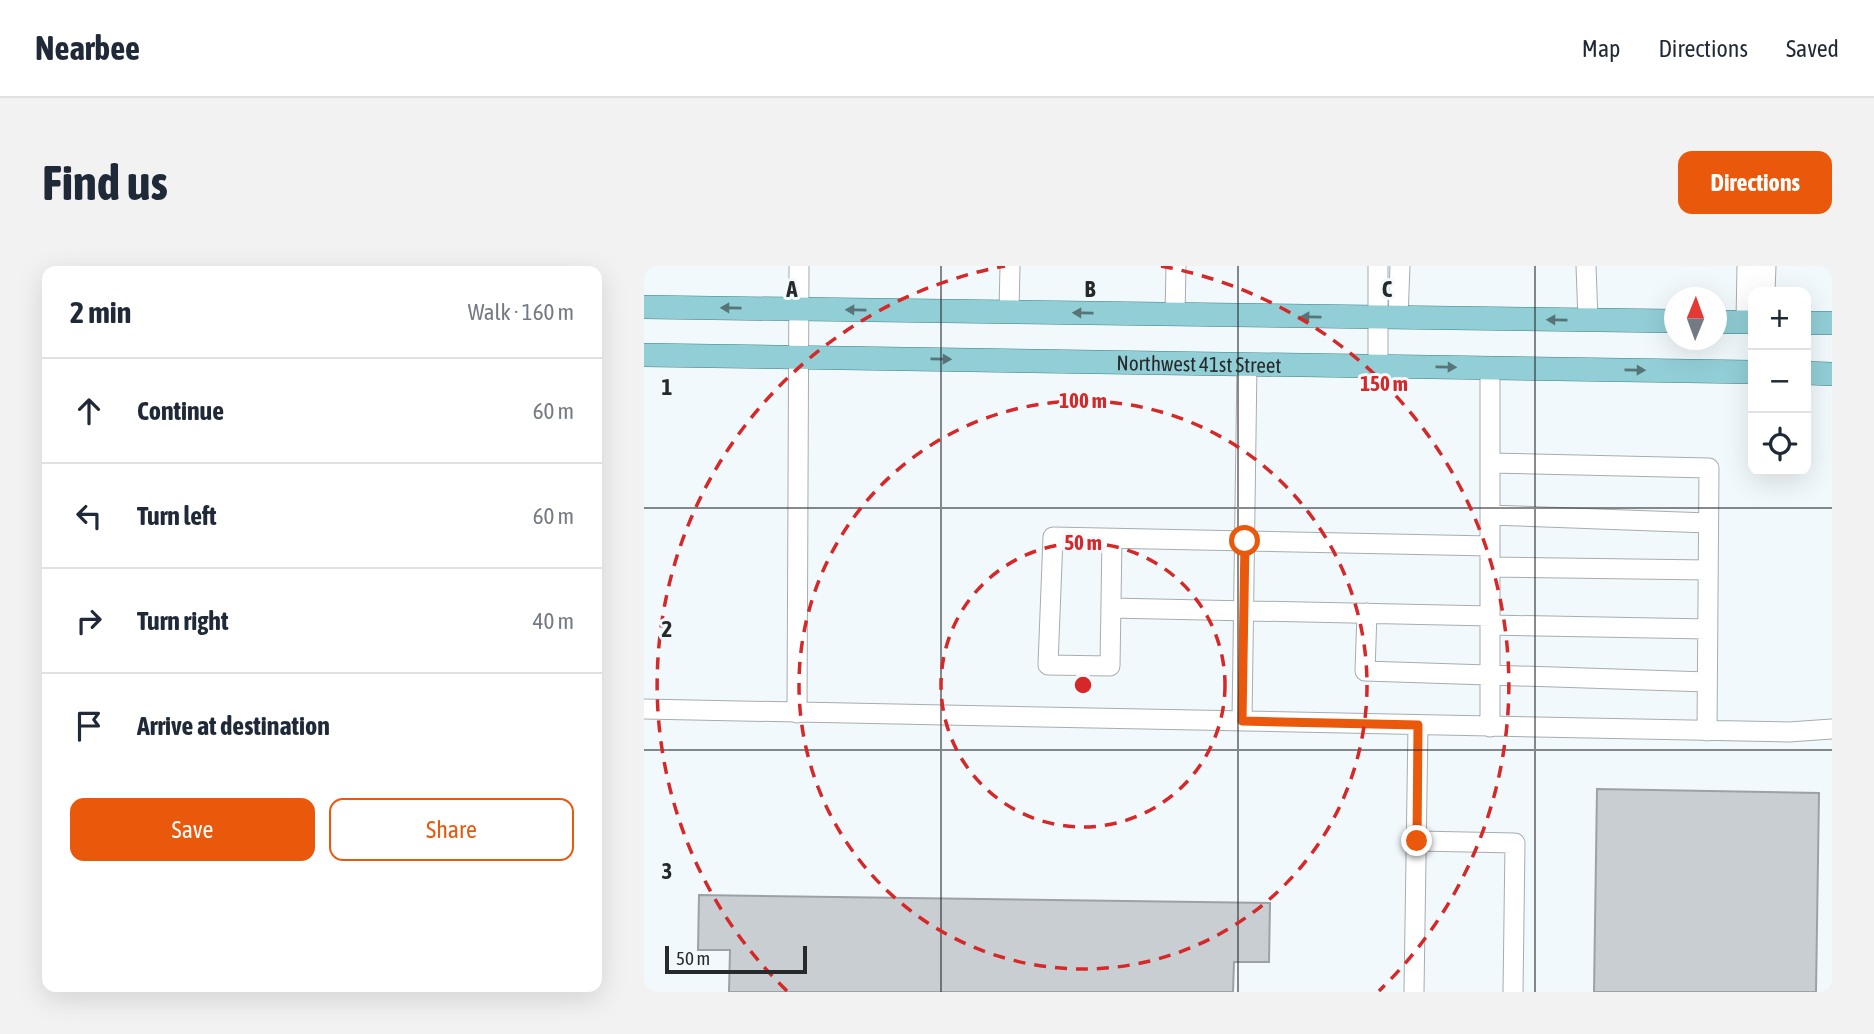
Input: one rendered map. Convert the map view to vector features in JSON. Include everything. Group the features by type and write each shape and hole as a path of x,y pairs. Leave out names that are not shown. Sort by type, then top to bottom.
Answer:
{"main road":[{"path":"644,307 1664,321"},
{"path":"1727,322 1748,322"},
{"path":"1811,323 1832,323"},
{"name":"Northwest 41st Street","path":"644,355 1748,372"},
{"path":"1811,373 1832,374"}],"street":[{"path":"797,713 799,266"},
{"path":"1009,312 1010,266"},
{"path":"1175,315 1177,266"},
{"path":"1378,266 1389,318"},
{"path":"1378,365 1400,266"},
{"path":"1586,266 1588,320"},
{"path":"1747,266 1748,287"},
{"path":"1765,287 1766,266"},
{"path":"1242,721 1247,364"},
{"path":"1490,368 1490,727"},
{"path":"1490,463 1709,468 1707,731"},
{"path":"1490,515 1708,523"},
{"path":"1112,539 1110,666 1048,665 1053,537 1490,545"},
{"path":"1490,567 1708,570"},
{"path":"1111,608 1367,613 1490,621 1708,629"},
{"path":"1367,613 1364,671 1707,682"},
{"path":"644,709 1707,731 1790,732 1832,729"},
{"path":"1415,992 1418,725"},
{"path":"1417,841 1515,843 1513,992"}],"building":[{"path":"1597,789 1819,793 1816,992 1594,992"},
{"path":"699,895 1270,903 1269,962 1234,962 1233,992 729,992 730,950 698,950"}],"route":[{"path":"1245,541 1242,721 1418,725 1417,841"}]}
